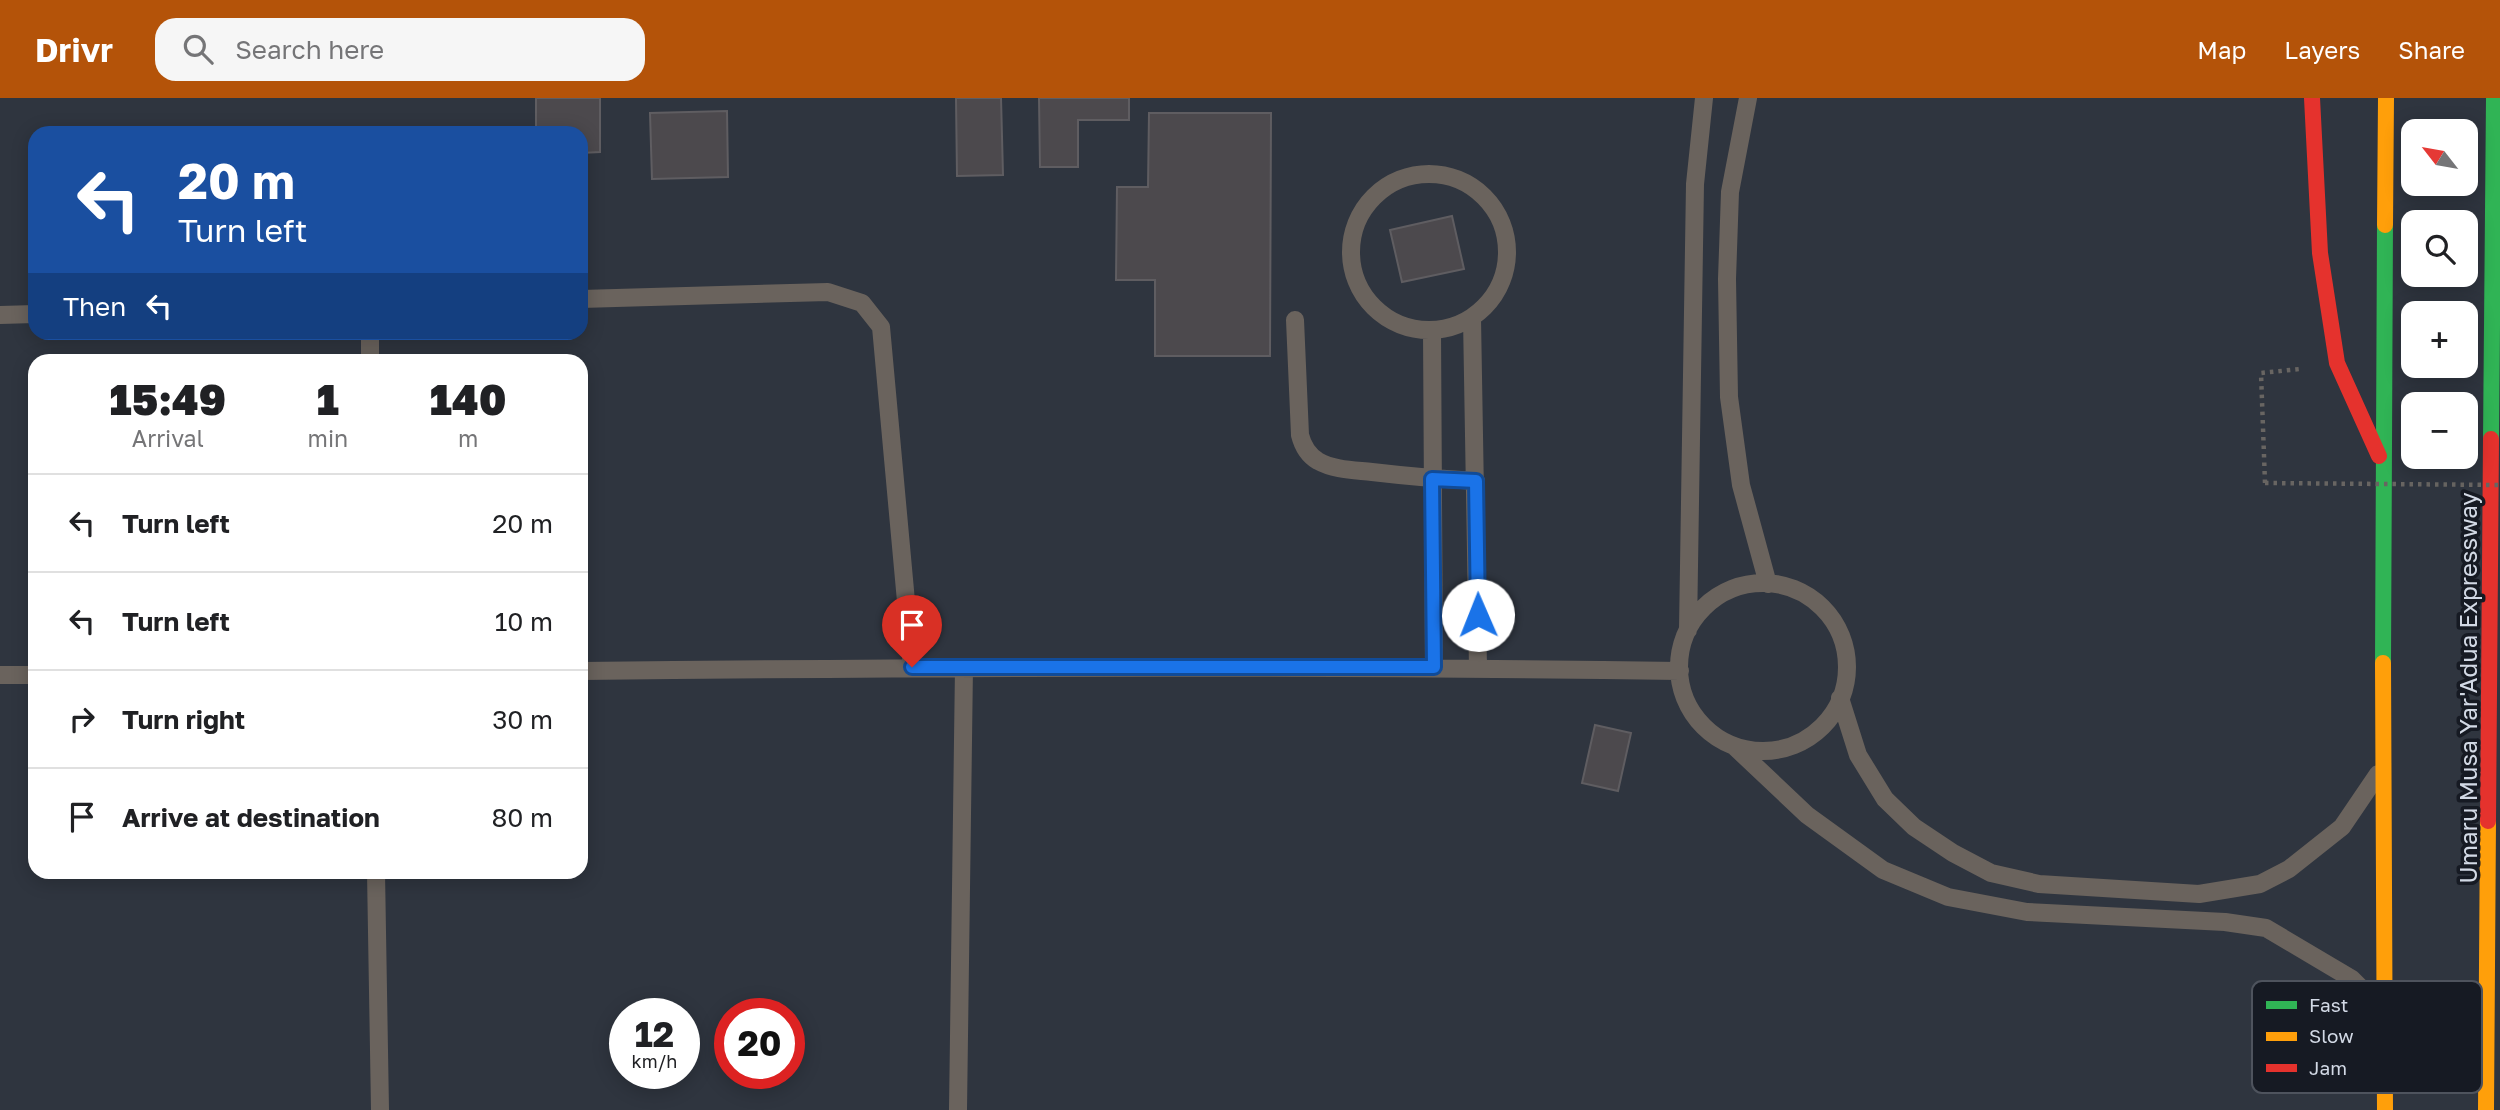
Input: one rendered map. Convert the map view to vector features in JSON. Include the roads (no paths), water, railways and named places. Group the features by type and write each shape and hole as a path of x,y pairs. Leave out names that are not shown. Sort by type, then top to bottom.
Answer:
{"highway":[{"path":"2312,98 2319,253 2337,363 2384,468"},
{"path":"2385,981 2386,98"},
{"name":"Umaru Musa Yar'Adua Expressway","path":"2486,1110 2494,98"}],"lane":[{"path":"1704,98 1695,184 1688,630 1680,657 1681,685 1692,711 1710,732 1734,746 1807,815 1884,870 1948,897 2028,912 2225,922 2266,928 2354,981"},
{"path":"1748,98 1730,192 1727,279 1728,397 1741,485 1768,584"},
{"path":"1418,174 1445,175 1469,184 1489,201 1502,224 1507,250 1504,276 1491,300 1472,318 1453,327 1432,331 1406,327 1383,315 1364,296 1353,272 1351,246 1357,220 1372,198 1393,182 1418,174"},
{"path":"588,299 828,292 862,303 881,327 912,667"},
{"path":"0,315 28,314"},
{"path":"1472,318 1478,668"},
{"path":"1295,320 1300,435 1309,454 1317,461 1334,468 1476,481"},
{"path":"1432,331 1434,667"},
{"path":"1688,630 1704,607 1727,591 1753,583 1781,584 1806,594 1827,611 1841,634 1848,661 1845,688 1833,714 1815,734 1790,747 1762,752 1734,746"},
{"path":"588,671 912,667 1434,667 1680,671"},
{"path":"958,1110 964,667"},
{"path":"0,675 28,675"},
{"path":"1840,698 1858,755 1885,799 1914,827 1953,853 1991,873 2039,884 2199,894 2260,884 2289,869 2342,827 2384,765"},
{"path":"376,879 380,1110"}]}
